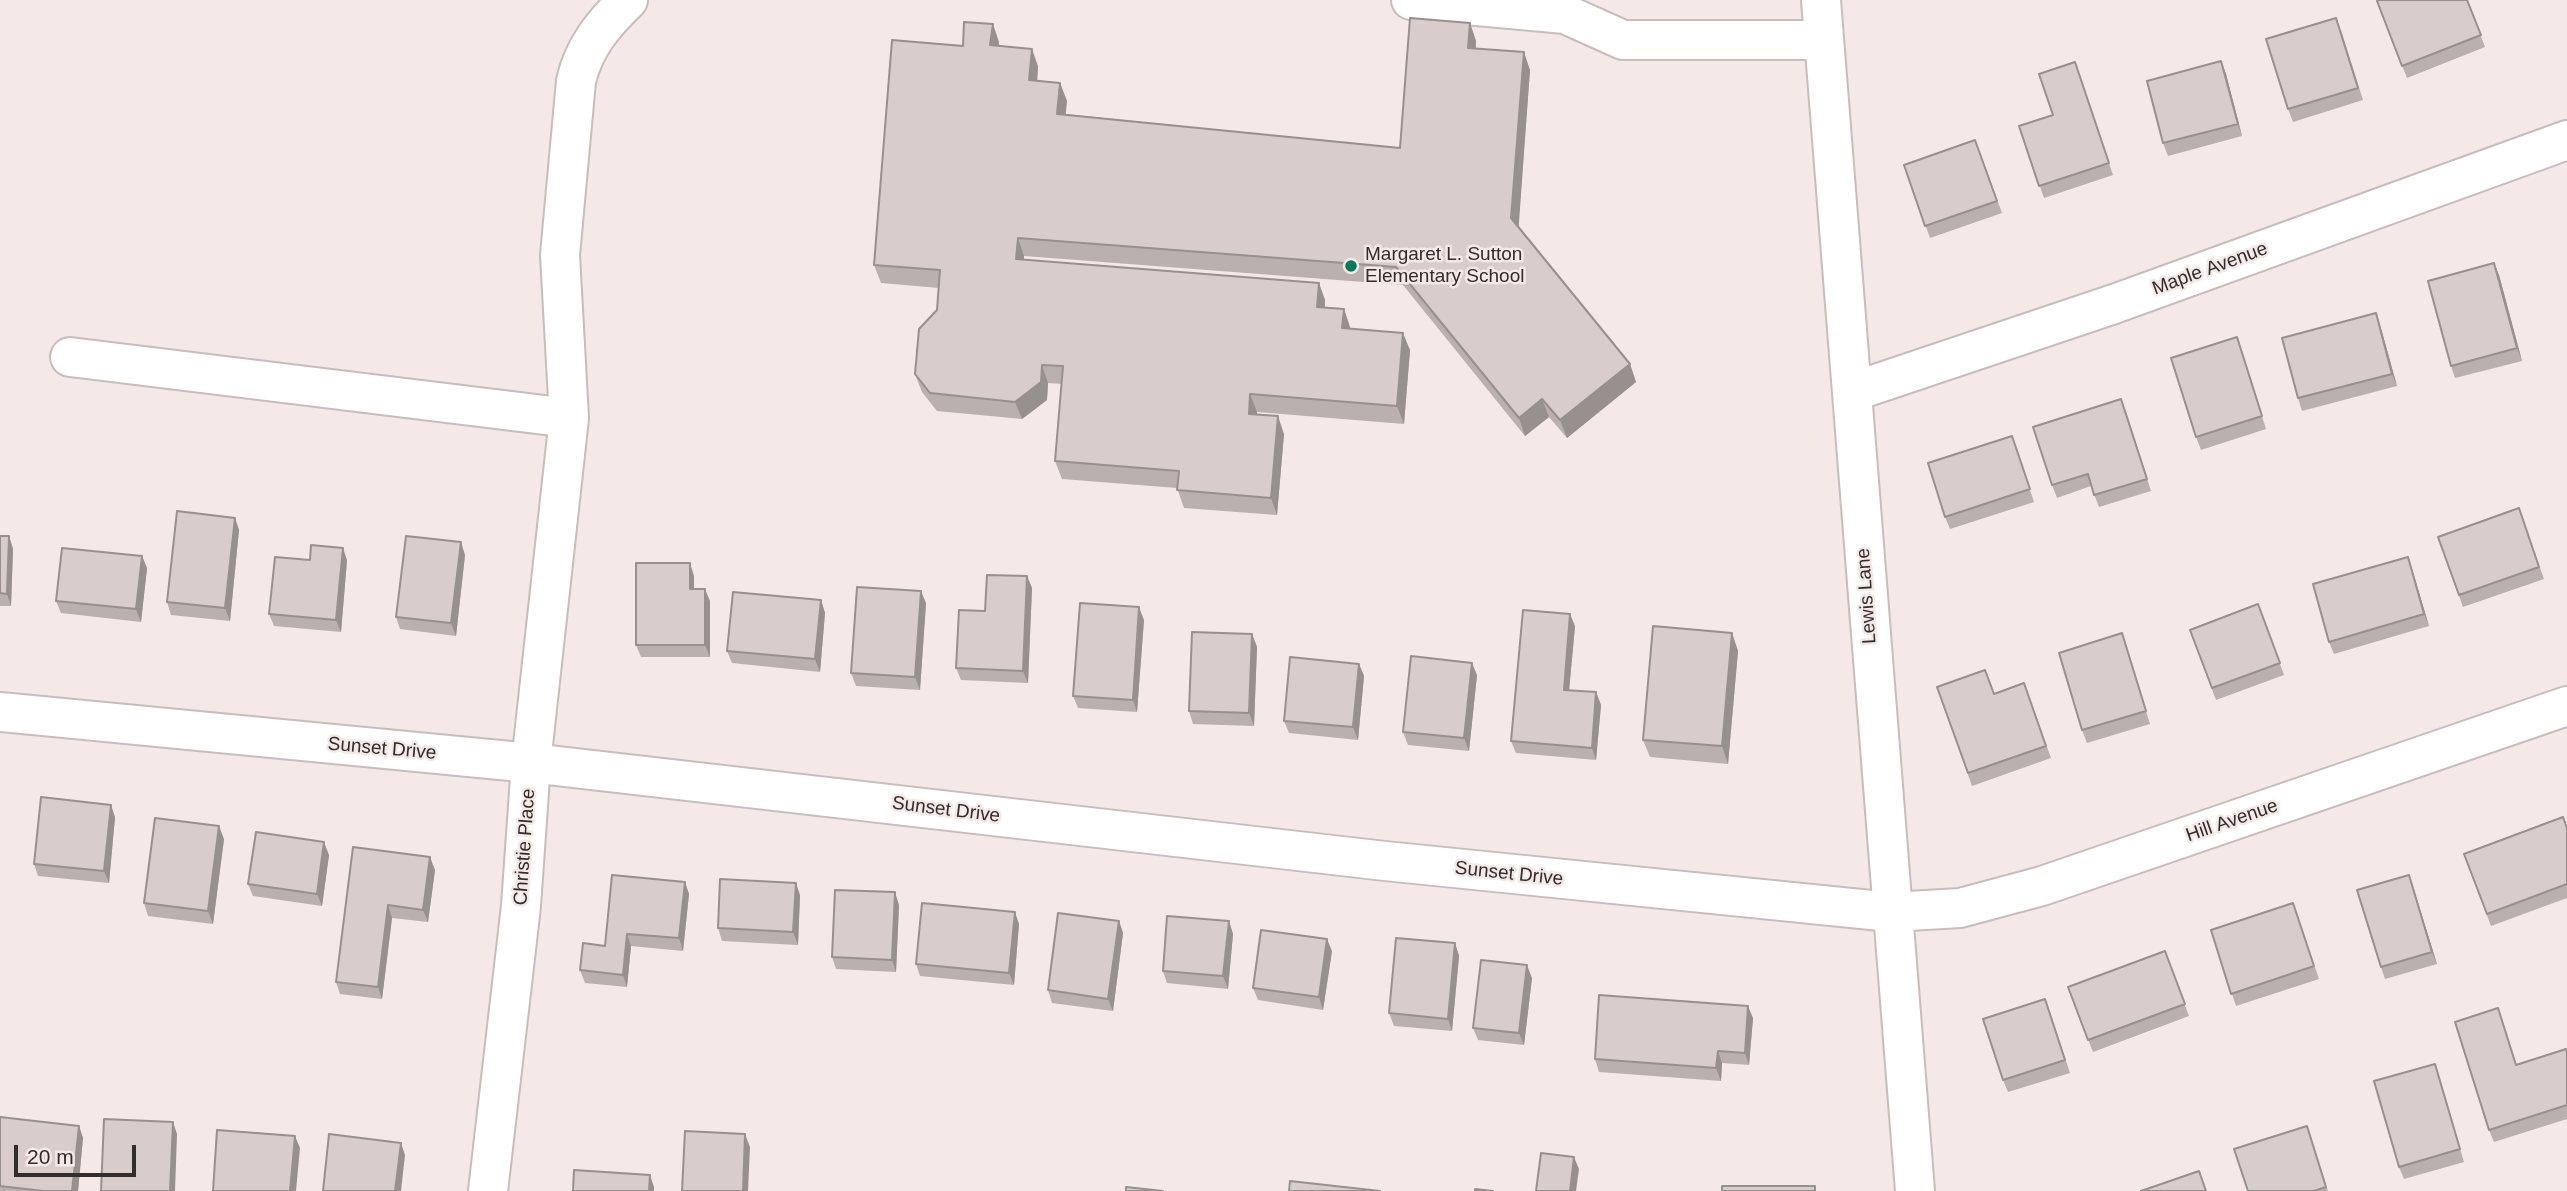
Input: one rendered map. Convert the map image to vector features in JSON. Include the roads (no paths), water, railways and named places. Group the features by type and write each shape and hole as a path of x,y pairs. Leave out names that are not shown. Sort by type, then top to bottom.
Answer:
{"street":[{"name":"Christie Place","path":"488,1191 521,906 531,763 562,503 569,418 560,255 576,81 580,62 590,42 628,0"},
{"path":"1411,0 1566,14 1623,40 1824,40"},
{"name":"Lewis Lane","path":"1821,0 1915,1191"},
{"name":"Maple Avenue","path":"1852,392 2114,304 2567,140"},
{"path":"70,357 569,418"},
{"name":"Hill Avenue","path":"1891,912 1959,908 2042,886 2567,706"},
{"name":"Sunset Drive","path":"0,712 531,763 1385,861 1891,912"}],"place":[{"name":"Margaret L. Sutton Elementary School","path":"1351,266"}]}
